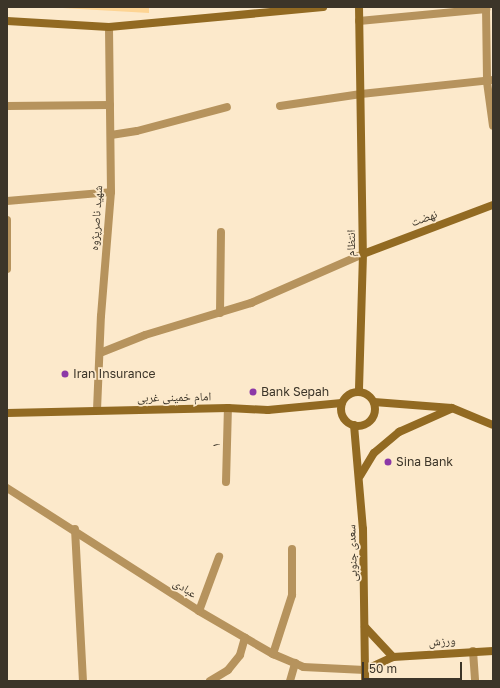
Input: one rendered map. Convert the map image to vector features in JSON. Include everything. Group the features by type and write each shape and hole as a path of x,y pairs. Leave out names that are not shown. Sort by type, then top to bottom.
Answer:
{"main road":[{"path":"7,21 109,27 323,7"},
{"name":"انتظام","path":"359,7 363,254 359,392"},
{"name":"نهضت","path":"363,254 493,206"},
{"path":"359,392 367,394 374,402 374,415 366,424 354,425 343,417 342,403 349,394 359,392"},
{"path":"374,402 452,408 493,425"},
{"name":"امام خمینی غربی","path":"7,412 228,408 268,410 342,403"},
{"path":"360,476 374,453 399,432 452,408"},
{"name":"سعدی جنوبی","path":"354,425 360,476 365,627 365,681"},
{"path":"365,627 393,657"},
{"name":"ورزش","path":"364,670 393,657 493,651"}],"street":[{"path":"359,21 486,8 493,126"},
{"name":"شهید ناصرپژوه","path":"97,410 111,192 109,27"},
{"path":"280,106 361,94 490,81"},
{"path":"7,106 110,105"},
{"path":"111,135 137,131 227,107"},
{"path":"7,201 111,192"},
{"path":"7,220 7,269"},
{"path":"220,313 221,232"},
{"path":"100,353 145,335 251,303 363,254"},
{"name":"۱","path":"226,482 228,408"},
{"name":"عبادی","path":"7,488 75,529 199,611 273,654 303,667 364,670"},
{"path":"75,529 83,681"},
{"path":"273,654 292,595 292,549"},
{"path":"199,611 219,557"},
{"path":"210,681 228,670 240,655 245,638"},
{"path":"473,651 475,681"},
{"path":"290,681 295,663"}],"shaded area":[{"path":"45,7 149,7 149,13"}],"place":[{"name":"Iran Insurance","path":"65,374"},
{"name":"Bank Sepah","path":"253,392"},
{"name":"Sina Bank","path":"388,462"}]}
